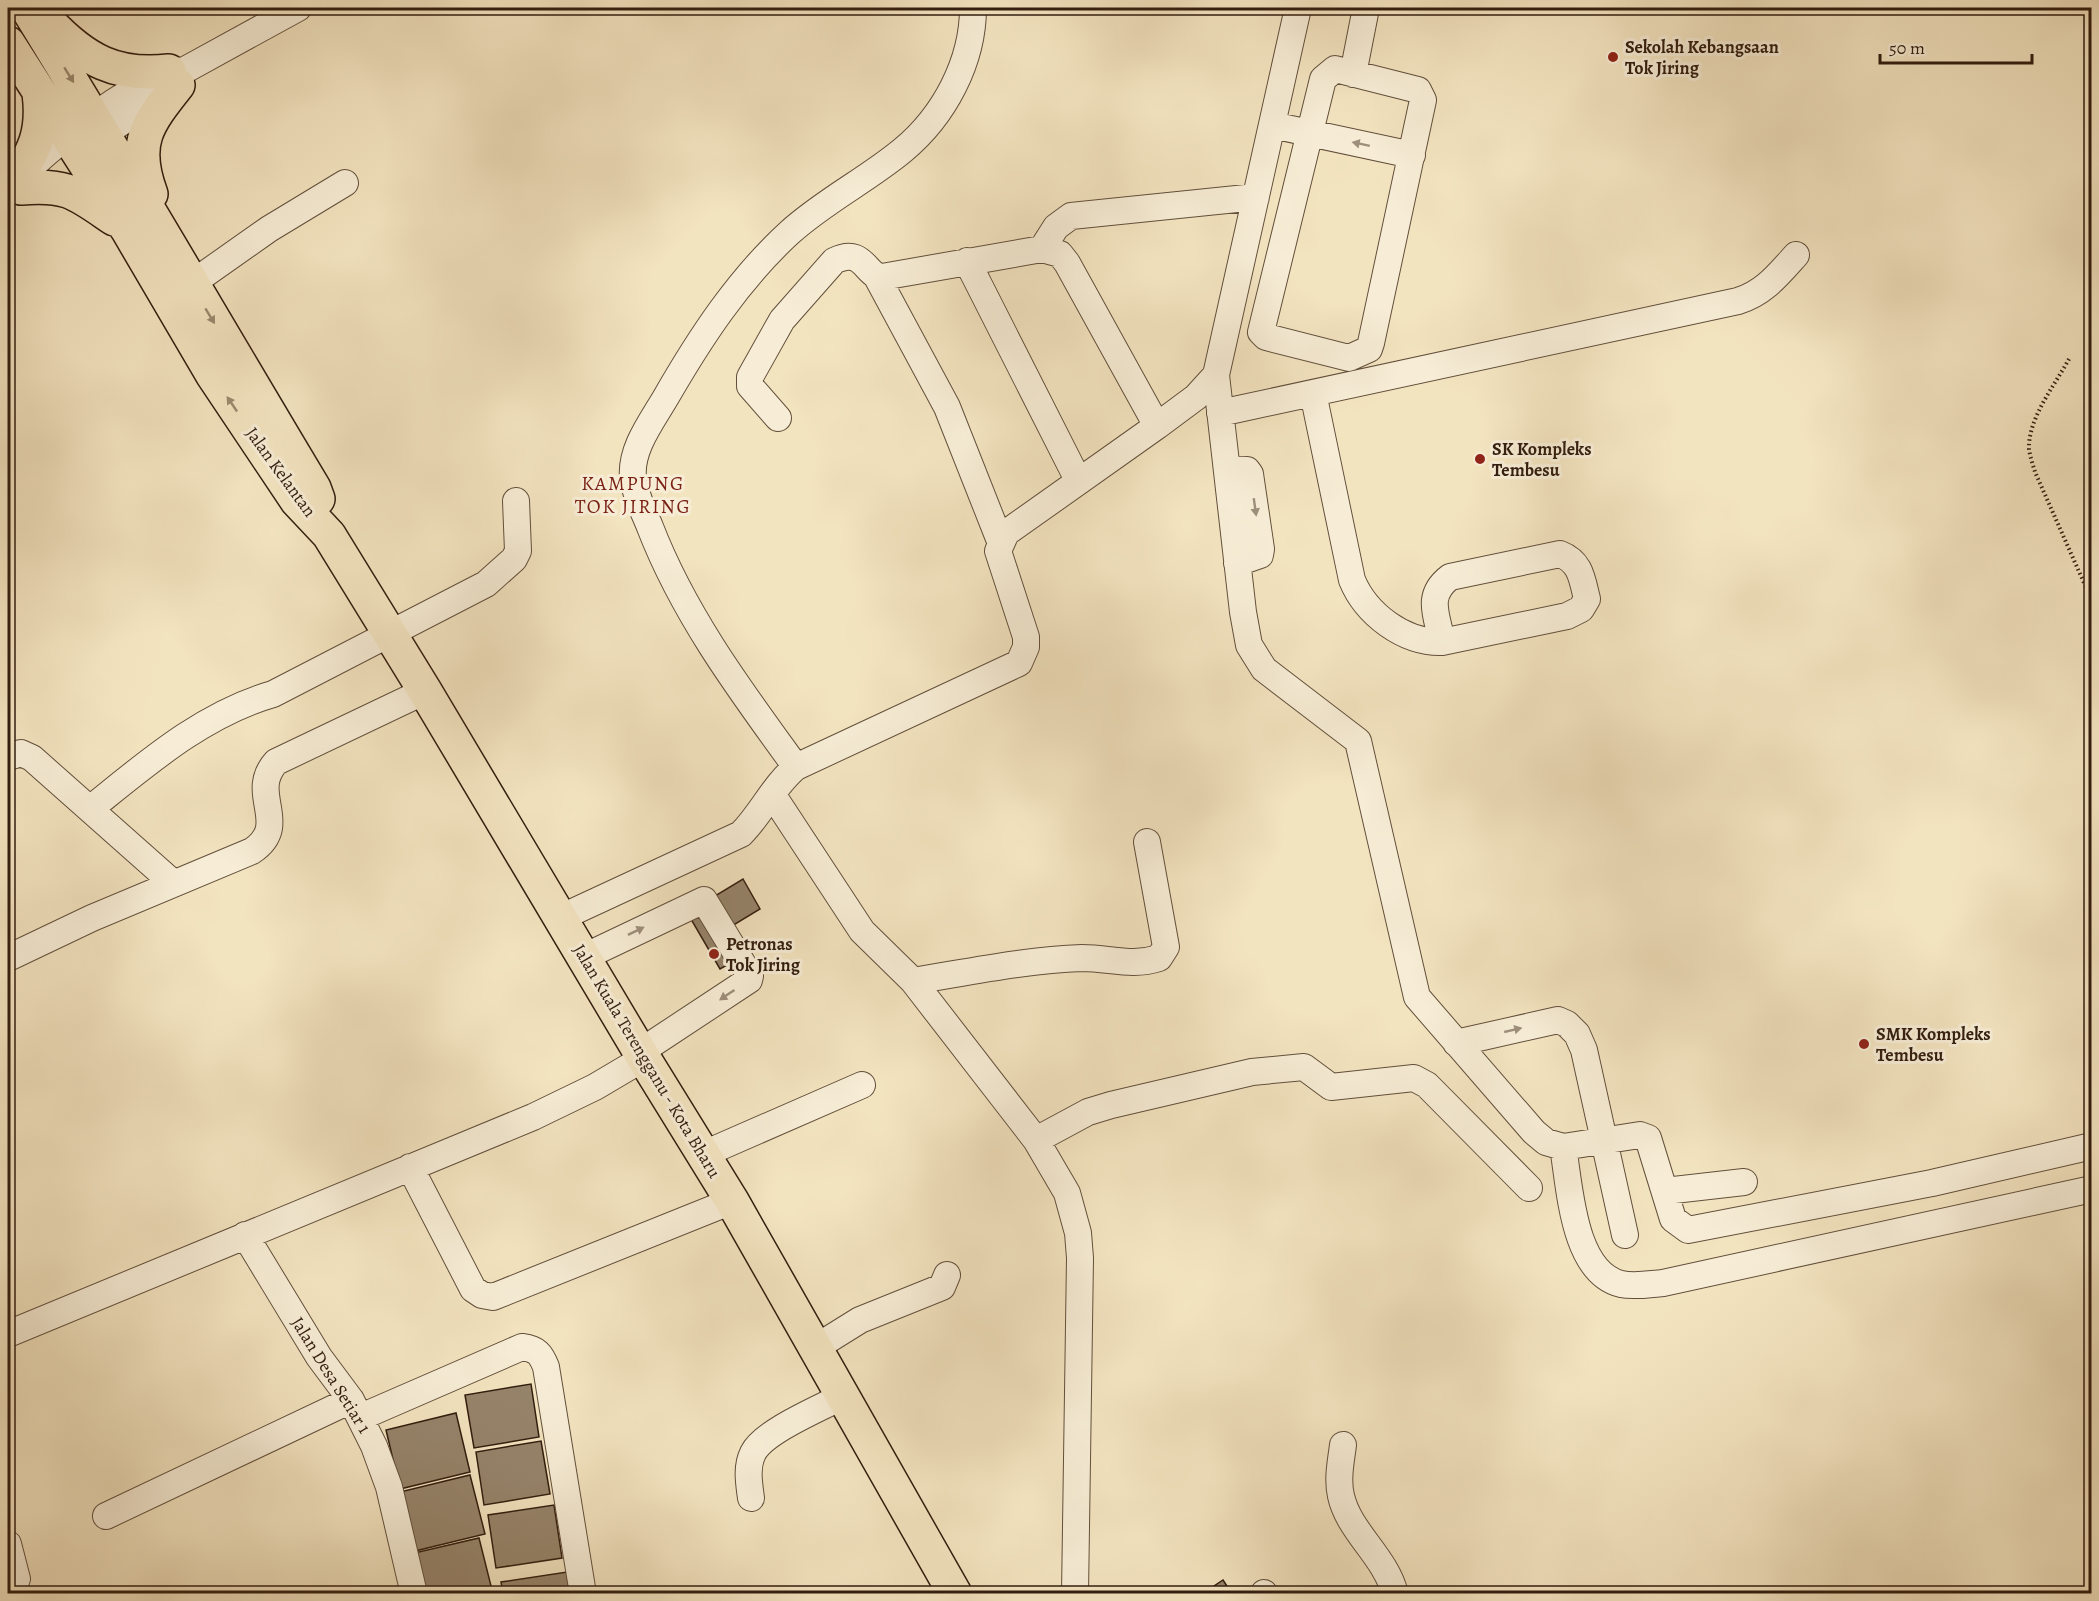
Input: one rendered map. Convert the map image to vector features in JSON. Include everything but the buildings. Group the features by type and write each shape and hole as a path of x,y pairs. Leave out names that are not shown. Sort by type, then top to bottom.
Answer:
{"highway":[{"name":"Jalan Kelantan","path":"27,8 100,124 314,488 329,535"},
{"path":"35,8 74,46 107,66 137,74 178,75 154,115 141,148 144,174 185,272"},
{"name":"Jalan Kelantan","path":"8,43 71,145 127,229 218,383 297,501 329,535"},
{"path":"39,93 42,115 38,139 15,189 55,186 69,190 127,229"},
{"name":"Jalan Kuala Terengganu - Kota Bharu","path":"329,535 732,1201 955,1593"}],"street":[{"path":"15,189 100,124 178,75 298,8"},
{"path":"796,767 693,619 669,572 633,481 635,454 703,333 757,265 790,232 903,150 924,129 954,88 967,51 973,8"},
{"path":"1298,8 1216,375 1237,562 1249,645 1256,658 1264,669 1358,741 1417,997 1534,1132 1546,1142 1563,1148 1640,1135 1648,1138 1677,1224 1688,1230 1697,1231 1932,1183 2091,1146"},
{"path":"1353,74 1366,8"},
{"path":"1335,69 1418,90 1424,100 1369,349 1349,358 1266,337 1262,332 1310,133 1323,79 1327,73 1335,69"},
{"path":"1272,125 1412,155"},
{"path":"185,272 269,229 345,183"},
{"path":"1042,249 1056,227 1071,216 1256,197"},
{"path":"877,277 1042,249 1060,254 1157,426"},
{"path":"1220,413 1738,302 1770,285 1796,255"},
{"path":"560,918 741,834 781,780 796,767 1019,663 1026,647 1026,637 999,562 1000,541 947,407 877,277 861,260 839,258 828,265 782,320 749,382 778,418"},
{"path":"967,261 1078,480"},
{"path":"1000,541 1013,526 1196,397 1216,375"},
{"path":"1313,393 1352,580 1358,596 1367,607 1410,637 1425,642 1442,642 1567,616 1581,609 1587,599 1580,568 1571,558 1560,554 1450,577 1439,585 1433,597 1442,642"},
{"path":"90,809 163,751 235,706 273,694 480,589 514,559 518,541 516,501"},
{"path":"8,958 173,883 252,851 264,843 269,834 270,822 265,782 269,770 276,762 425,691"},
{"path":"8,757 21,753 32,758 173,883"},
{"path":"772,794 862,931 913,981 1036,1140 1067,1193 1078,1233 1075,1593"},
{"path":"913,981 1035,962 1083,958 1137,964 1159,958 1166,947 1147,842"},
{"path":"8,1334 568,1101 642,1055 749,980 750,975 704,900 584,957"},
{"path":"1456,1043 1558,1020 1567,1024 1577,1034 1584,1050 1625,1235"},
{"path":"1036,1140 1088,1112 1252,1072 1304,1068 1331,1087 1414,1078 1427,1085 1529,1188"},
{"path":"704,1154 862,1085"},
{"path":"1563,1148 1584,1253 1609,1279 1635,1286 1662,1283 2091,1189"},
{"path":"410,1167 473,1289 487,1297 493,1297 569,1269 732,1201"},
{"path":"1665,1191 1744,1182"},
{"name":"Jalan Desa Setiar 1","path":"245,1235 319,1357 356,1409 389,1487 414,1593"},
{"path":"815,1348 860,1320 942,1287 948,1275"},
{"path":"106,1516 356,1409 522,1347 534,1348 542,1356 546,1367 583,1593"},
{"path":"751,1498 748,1475 753,1453 763,1440 843,1396"},
{"path":"1343,1445 1339,1475 1341,1498 1389,1576 1395,1593"},
{"path":"8,1544 16,1585"}],"path":[{"path":"2069,359 2037,416 2031,432 2029,450 2035,472 2091,602"}],"place":[{"name":"Sekolah Kebangsaan Tok Jiring","path":"1613,57"},
{"name":"SK Kompleks Tembesu","path":"1480,459"},
{"name":"Petronas Tok Jiring","path":"714,954"},
{"name":"SMK Kompleks Tembesu","path":"1864,1044"}],"district":[{"name":"KAMPUNG TOK JIRING","path":"633,494"}]}
